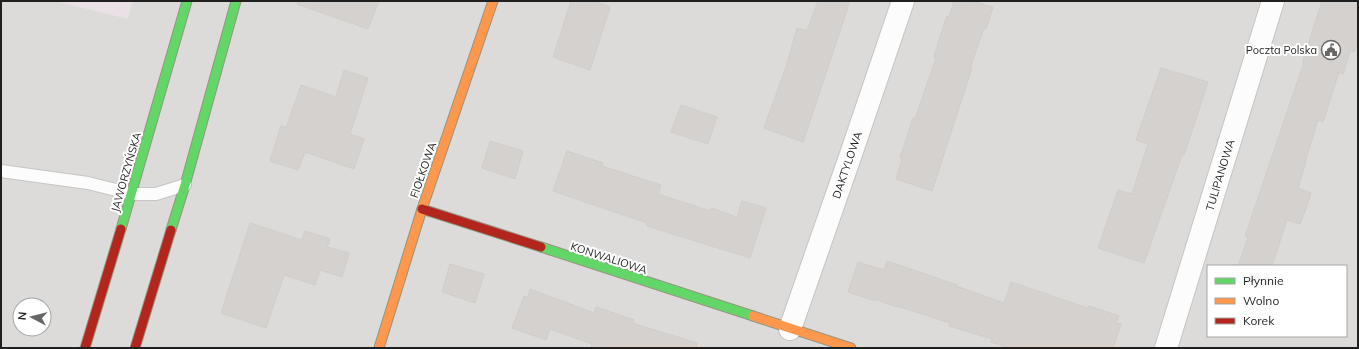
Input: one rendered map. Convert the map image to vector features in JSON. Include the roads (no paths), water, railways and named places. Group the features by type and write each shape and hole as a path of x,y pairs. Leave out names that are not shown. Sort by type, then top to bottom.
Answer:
{"street":[{"name":"JAWORZYŃSKA","path":"85,348 132,194 187,1"},
{"path":"134,348 185,185 236,1"},
{"name":"FIOŁKOWA","path":"379,348 422,209 493,1"},
{"name":"DAKTYLOWA","path":"790,329 903,1"},
{"name":"TULIPANOWA","path":"1166,348 1273,1"},
{"name":"KONWALIOWA","path":"422,209 851,348"}],"lane":[{"path":"1,171 88,183 132,194 156,194 185,185"}],"place":[{"name":"Poczta Polska","path":"1331,50"}]}
